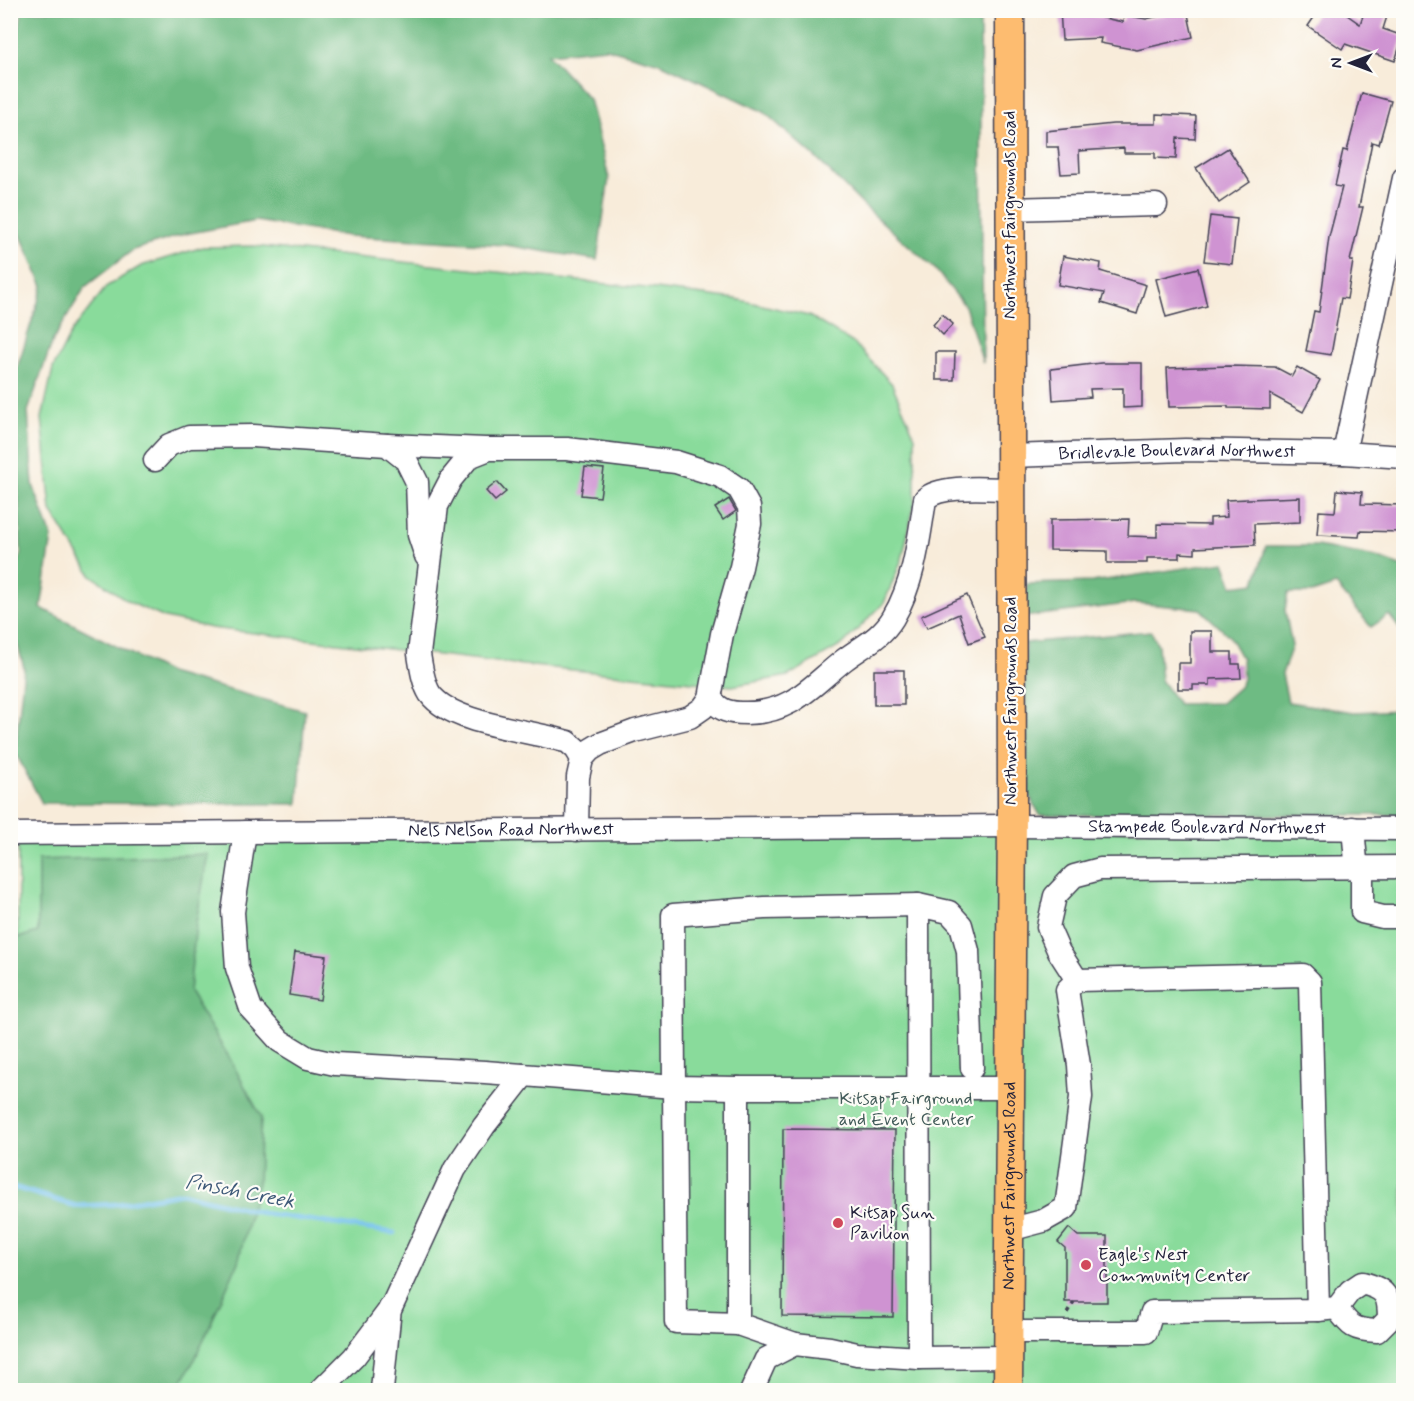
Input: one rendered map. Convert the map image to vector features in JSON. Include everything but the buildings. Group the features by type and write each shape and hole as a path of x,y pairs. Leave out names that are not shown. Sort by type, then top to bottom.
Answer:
{"main road":[{"name":"Northwest Fairgrounds Road","path":"1008,1390 1011,826 1010,10"}],"street":[{"path":"1344,453 1404,178"},
{"path":"1009,209 1156,205"},
{"path":"155,459 169,445 189,437 253,436 387,445 567,449 676,462 720,476 740,489 749,507 750,524 741,567 722,634 710,698 703,708 690,717 635,731 590,750 582,759 578,777 577,830"},
{"path":"387,445 406,460 417,482 419,536 429,566"},
{"path":"489,449 469,457 451,479 437,506 419,654 422,672 430,694 454,713 474,720 568,742 582,759"},
{"name":"Bridlevale Boulevard Northwest","path":"1011,456 1185,450 1344,453 1404,457"},
{"path":"710,698 719,709 736,713 751,713 783,707 804,694 845,659 880,635 892,619 910,576 925,499 931,494 945,490 1011,489"},
{"name":"Stampede Boulevard Northwest","path":"1011,826 1404,829"},
{"name":"Nels Nelson Road Northwest","path":"10,834 1011,826"},
{"path":"1353,828 1356,861 1362,867 1362,912 1383,917 1404,917"},
{"path":"245,832 233,912 237,968 251,1010 280,1041 308,1058 335,1064 674,1086 1009,1088"},
{"path":"1077,980 1059,952 1048,927 1055,896 1074,876 1100,869 1404,867"},
{"path":"972,1068 968,951 962,925 948,912 918,905 764,908 673,915 676,1322 738,1324 795,1344 830,1347 857,1354 919,1358 1008,1344 1146,1332 1152,1312 1327,1309 1310,982 1303,975 1077,980 1068,990 1079,1065 1081,1097 1066,1208 1043,1221 1009,1230"},
{"path":"918,905 919,1358"},
{"path":"321,1390 354,1357 390,1308 455,1169 484,1126 524,1075"},
{"path":"738,1088 738,1324"},
{"path":"382,1390 390,1308"},
{"path":"752,1390 766,1359 795,1344"}],"green space":[{"path":"22,11 980,11 983,363 965,306 935,269 764,112 660,63 606,48 548,54 589,99 609,178 597,260 505,245 348,236 256,221 185,234 133,250 85,287 53,340 28,411 33,485 52,537 41,608 169,673 305,711 298,804 42,803 15,752 24,668 11,621 10,582 21,554 13,381 43,286 14,220 11,196 11,80"},
{"path":"254,246 736,299 809,316 855,344 892,384 915,437 915,502 902,559 884,603 842,645 788,676 732,686 523,665 211,628 165,618 129,602 91,575 51,511 42,418 53,368 72,331 107,286 141,266 203,247"},
{"path":"1266,546 1317,546 1376,557 1403,567 1403,633 1389,615 1371,627 1336,585 1312,593 1288,593 1285,610 1292,646 1282,674 1288,702 1354,712 1403,710 1403,815 1040,815 1026,790 1025,643 1151,631 1158,645 1161,680 1178,704 1221,703 1239,687 1243,679 1242,659 1229,636 1200,609 1135,603 1025,617 1027,584 1092,582 1224,562 1233,586 1255,583"},
{"name":"Kitsap Fairground and Event Center","path":"1403,829 1403,1390 16,1390 18,834"},
{"path":"208,854 196,923 189,992 229,1057 261,1117 258,1183 238,1262 195,1359 177,1390 11,1390 11,940 38,932 38,860"}],"waterway":[{"name":"Pinsch Creek","path":"10,1186 76,1206 118,1204 182,1193 262,1213 394,1233"}],"place":[{"name":"Kitsap Sun Pavilion","path":"838,1223"},
{"name":"Eagle's Nest Community Center","path":"1086,1265"}]}
